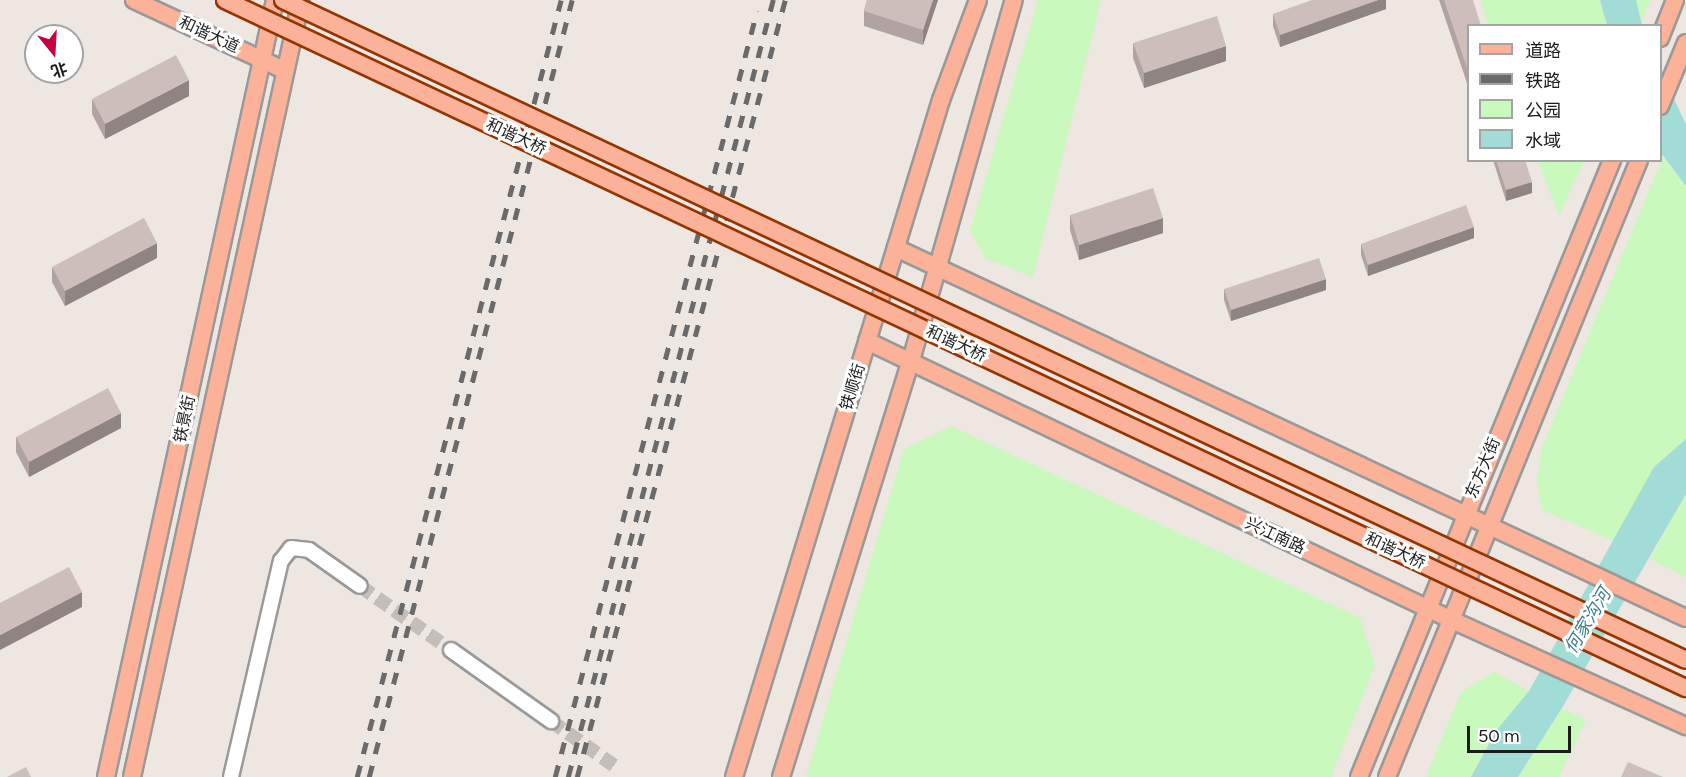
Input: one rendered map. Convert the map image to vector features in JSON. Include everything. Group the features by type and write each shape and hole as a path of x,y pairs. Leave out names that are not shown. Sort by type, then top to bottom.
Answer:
{"main road":[{"name":"和谐大道","path":"134,0 284,70"},
{"name":"和谐大桥","path":"225,0 1686,688"},
{"name":"铁景街","path":"106,777 275,0"},
{"name":"和谐大桥","path":"283,0 1686,660"},
{"name":"铁景街","path":"132,777 301,0"},
{"path":"941,100 967,0"},
{"name":"铁顺街","path":"734,777 941,100 978,0"},
{"path":"781,777 910,364 1014,0"},
{"path":"1662,33 1675,0"},
{"path":"1662,101 1686,43"},
{"name":"东方大街","path":"1359,777 1465,513 1611,162"},
{"name":"东方大街","path":"1386,777 1636,166"},
{"path":"896,248 1525,540 1686,618"},
{"name":"兴江南路","path":"867,341 910,364 1428,609 1686,726"}],"lane":[{"path":"231,777 281,561 291,548 309,550 360,586"},
{"path":"450,650 551,721"}],"green space":[{"path":"1038,0 1101,0 1033,277 985,258 970,231"},
{"path":"1481,0 1600,0 1607,24 1488,24"},
{"path":"1636,0 1650,0 1641,23"},
{"path":"1663,157 1686,186 1686,439 1654,467 1614,541 1542,510 1537,484 1541,450"},
{"path":"1538,162 1584,162 1559,216"},
{"path":"951,426 1360,618 1375,665 1331,777 806,777 904,449"},
{"path":"1686,494 1686,577 1650,559"},
{"path":"1494,672 1529,691 1496,731 1471,777 1426,777 1461,692"},
{"path":"1562,708 1586,720 1559,777 1518,777"}],"water":[{"path":"1600,0 1636,0 1642,24 1607,24"},
{"path":"1662,74 1686,124 1686,186 1662,154"},
{"name":"何家沟河","path":"1686,439 1686,494 1562,708 1518,777 1471,777 1496,731 1529,691 1654,467"}],"building":[{"path":"867,0 933,0 923,30 864,11"},
{"path":"1312,0 1378,0 1280,35 1273,14"},
{"path":"1444,0 1473,0 1480,24 1467,24 1467,68"},
{"path":"1217,16 1226,46 1144,73 1133,43"},
{"path":"176,55 189,80 105,124 92,99"},
{"path":"1497,162 1526,162 1532,182 1506,190"},
{"path":"1153,188 1163,218 1079,245 1070,215"},
{"path":"1466,205 1474,227 1368,265 1361,244"},
{"path":"144,218 157,243 65,291 52,267"},
{"path":"1319,258 1326,279 1231,310 1224,289"},
{"path":"108,388 121,413 29,462 16,437"},
{"path":"69,567 82,592 0,635 0,603"},
{"path":"1628,762 1663,777 1621,777"},
{"path":"26,767 31,777 7,777"}],"tunnel":[{"path":"360,586 451,650"},
{"path":"551,721 616,767"}],"railway":[{"path":"357,777 561,0"},
{"path":"369,777 572,0"},
{"path":"568,777 773,0"},
{"path":"577,777 785,0"},
{"path":"555,777 757,11"}]}
